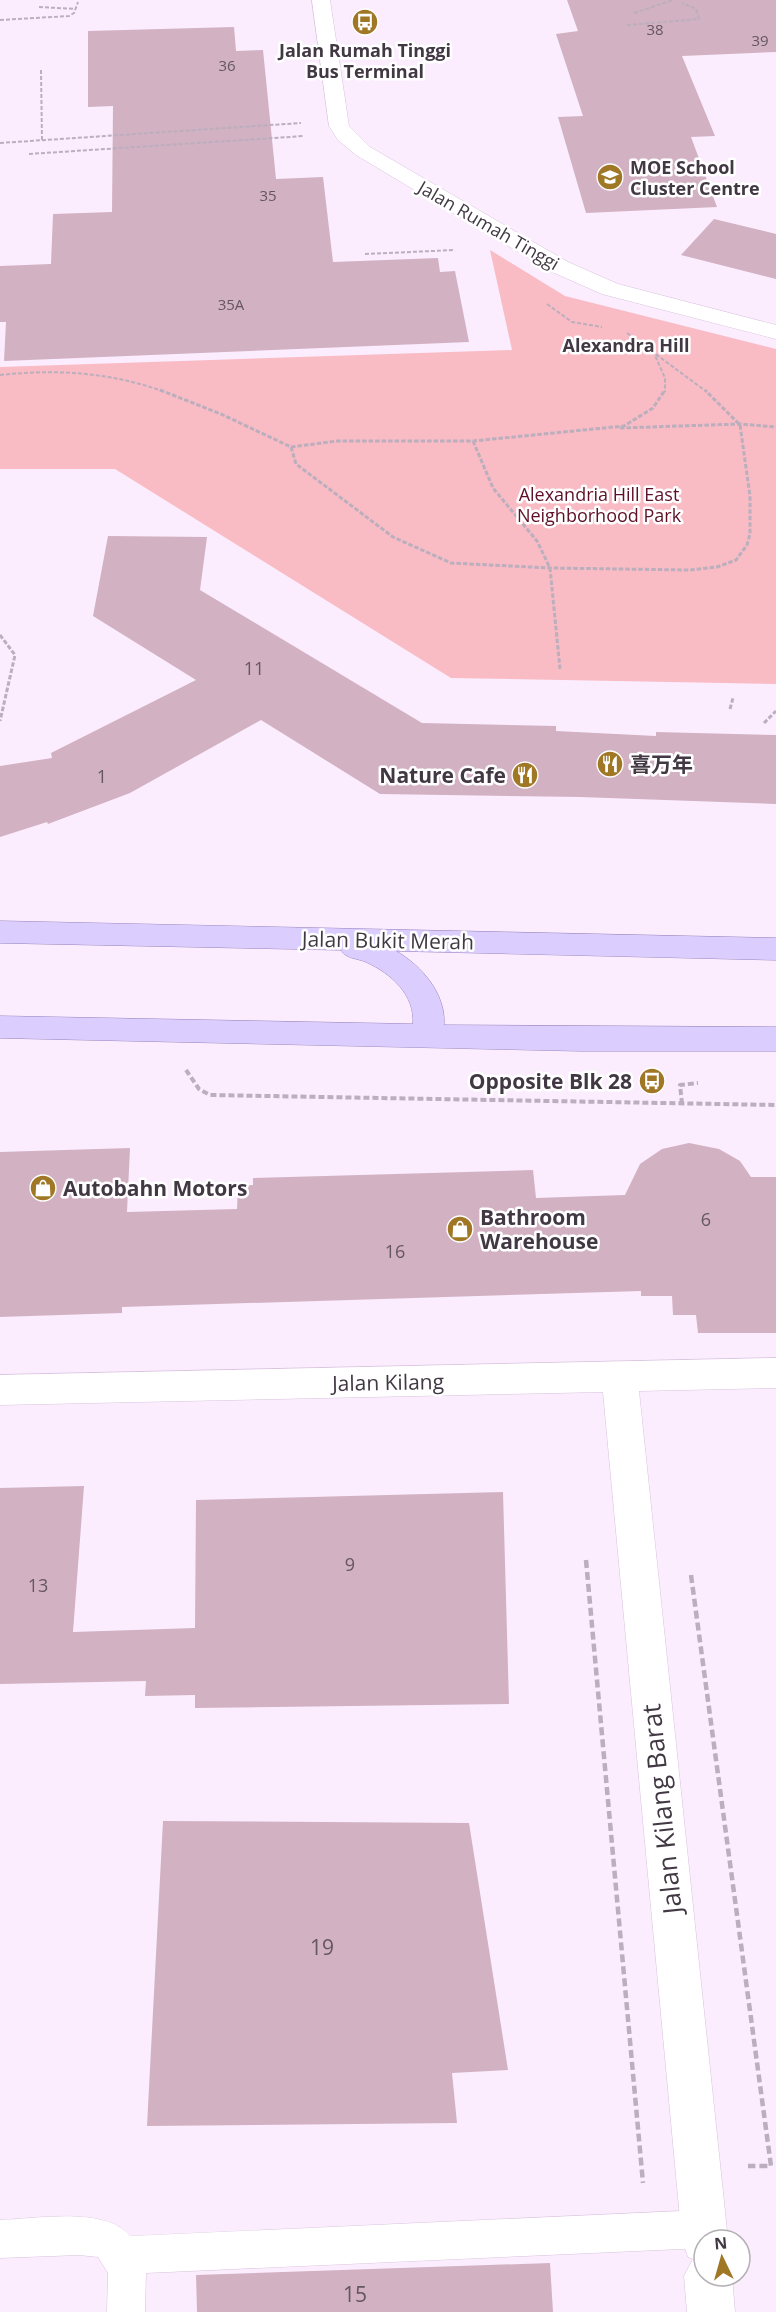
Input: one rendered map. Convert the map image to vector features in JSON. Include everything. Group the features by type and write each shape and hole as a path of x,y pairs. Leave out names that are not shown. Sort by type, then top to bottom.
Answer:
{"main road":[{"name":"Jalan Bukit Merah","path":"0,932 776,949"},
{"path":"282,939 360,949 400,967 416,986 428,1008 428,1035"},
{"path":"0,1027 776,1039"}],"street":[{"name":"Jalan Rumah Tinggi","path":"321,0 338,120 345,136 363,151 560,267 610,289 776,332"},
{"name":"Jalan Kilang","path":"0,1390 776,1373"},
{"name":"Jalan Kilang Barat","path":"620,1377 704,2228"},
{"path":"709,2288 711,2312"}],"lane":[{"path":"124,2255 647,2232 692,2234"},
{"path":"0,2238 79,2236 108,2239 124,2255 128,2275 126,2312"}],"path":[{"path":"634,13 673,0"},
{"path":"0,20 69,16 76,9 78,2"},
{"path":"627,25 699,19 696,9 682,3"},
{"path":"39,7 76,9"},
{"path":"40,70 42,141"},
{"path":"0,143 338,120"},
{"path":"29,154 313,135"},
{"path":"365,254 458,250"},
{"path":"544,302 572,322 607,328"},
{"path":"291,447 296,464 393,537 410,547 451,563 550,568 690,570 709,569 735,561 742,554 750,534 745,443 740,424 651,348 628,334 618,331"},
{"path":"0,375 67,368 118,376 200,404 291,447 337,441 472,441 624,426 641,418 653,408 665,391 665,378 661,364 651,348"},
{"path":"601,429 740,424 776,427"},
{"path":"472,441 494,488 537,541 550,568 560,669"},
{"path":"0,635 15,655 0,721"},
{"path":"730,709 733,698"},
{"path":"764,723 776,711"},
{"path":"174,1030 188,1075 199,1089 210,1095 776,1105"},
{"path":"586,1555 647,2232"},
{"path":"689,1564 771,2166 746,2166"}],"green space":[{"name":"Alexandria Hill East Neighborhood Park","path":"490,250 565,296 776,349 776,684 451,678 115,469 0,469 0,367 512,350"}],"building":[{"path":"567,0 776,0 776,52 682,56 715,136 691,137 717,207 586,213 558,117 583,116 556,34 578,31"},
{"path":"234,27 236,51 263,50 276,179 323,177 333,262 438,258 440,272 455,271 469,342 4,361 6,322 0,322 0,266 51,264 53,214 112,212 113,106 88,107 88,31"},
{"path":"714,219 776,234 776,279 681,255"},
{"path":"108,536 207,537 200,590 422,723 556,726 556,731 656,736 656,732 776,735 776,804 580,797 380,794 261,720 130,793 48,824 47,822 0,837 0,766 52,758 51,753 196,680 93,616"},
{"path":"689,1143 719,1149 740,1161 751,1177 776,1177 776,1333 698,1333 696,1315 673,1315 672,1296 641,1296 641,1291 122,1307 122,1313 0,1317 0,1152 130,1148 127,1212 237,1209 238,1186 253,1185 253,1178 533,1170 536,1198 625,1195 640,1164 662,1149"},
{"path":"84,1486 73,1632 195,1628 196,1500 503,1492 509,1704 195,1708 195,1695 145,1696 146,1681 0,1684 0,1488"},
{"path":"163,1821 469,1823 508,2070 452,2073 457,2123 147,2126"},
{"path":"550,2263 553,2312 197,2312 196,2275"}],"place":[{"name":"Jalan Rumah Tinggi Bus Terminal","path":"365,22"},
{"name":"MOE School Cluster Centre","path":"610,177"},
{"name":"喜万年","path":"610,764"},
{"name":"Nature Cafe","path":"525,775"},
{"name":"Opposite Blk 28","path":"652,1081"},
{"name":"Autobahn Motors","path":"43,1188"},
{"name":"Bathroom Warehouse","path":"460,1229"}],"district":[{"name":"Alexandra Hill","path":"626,345"}]}
